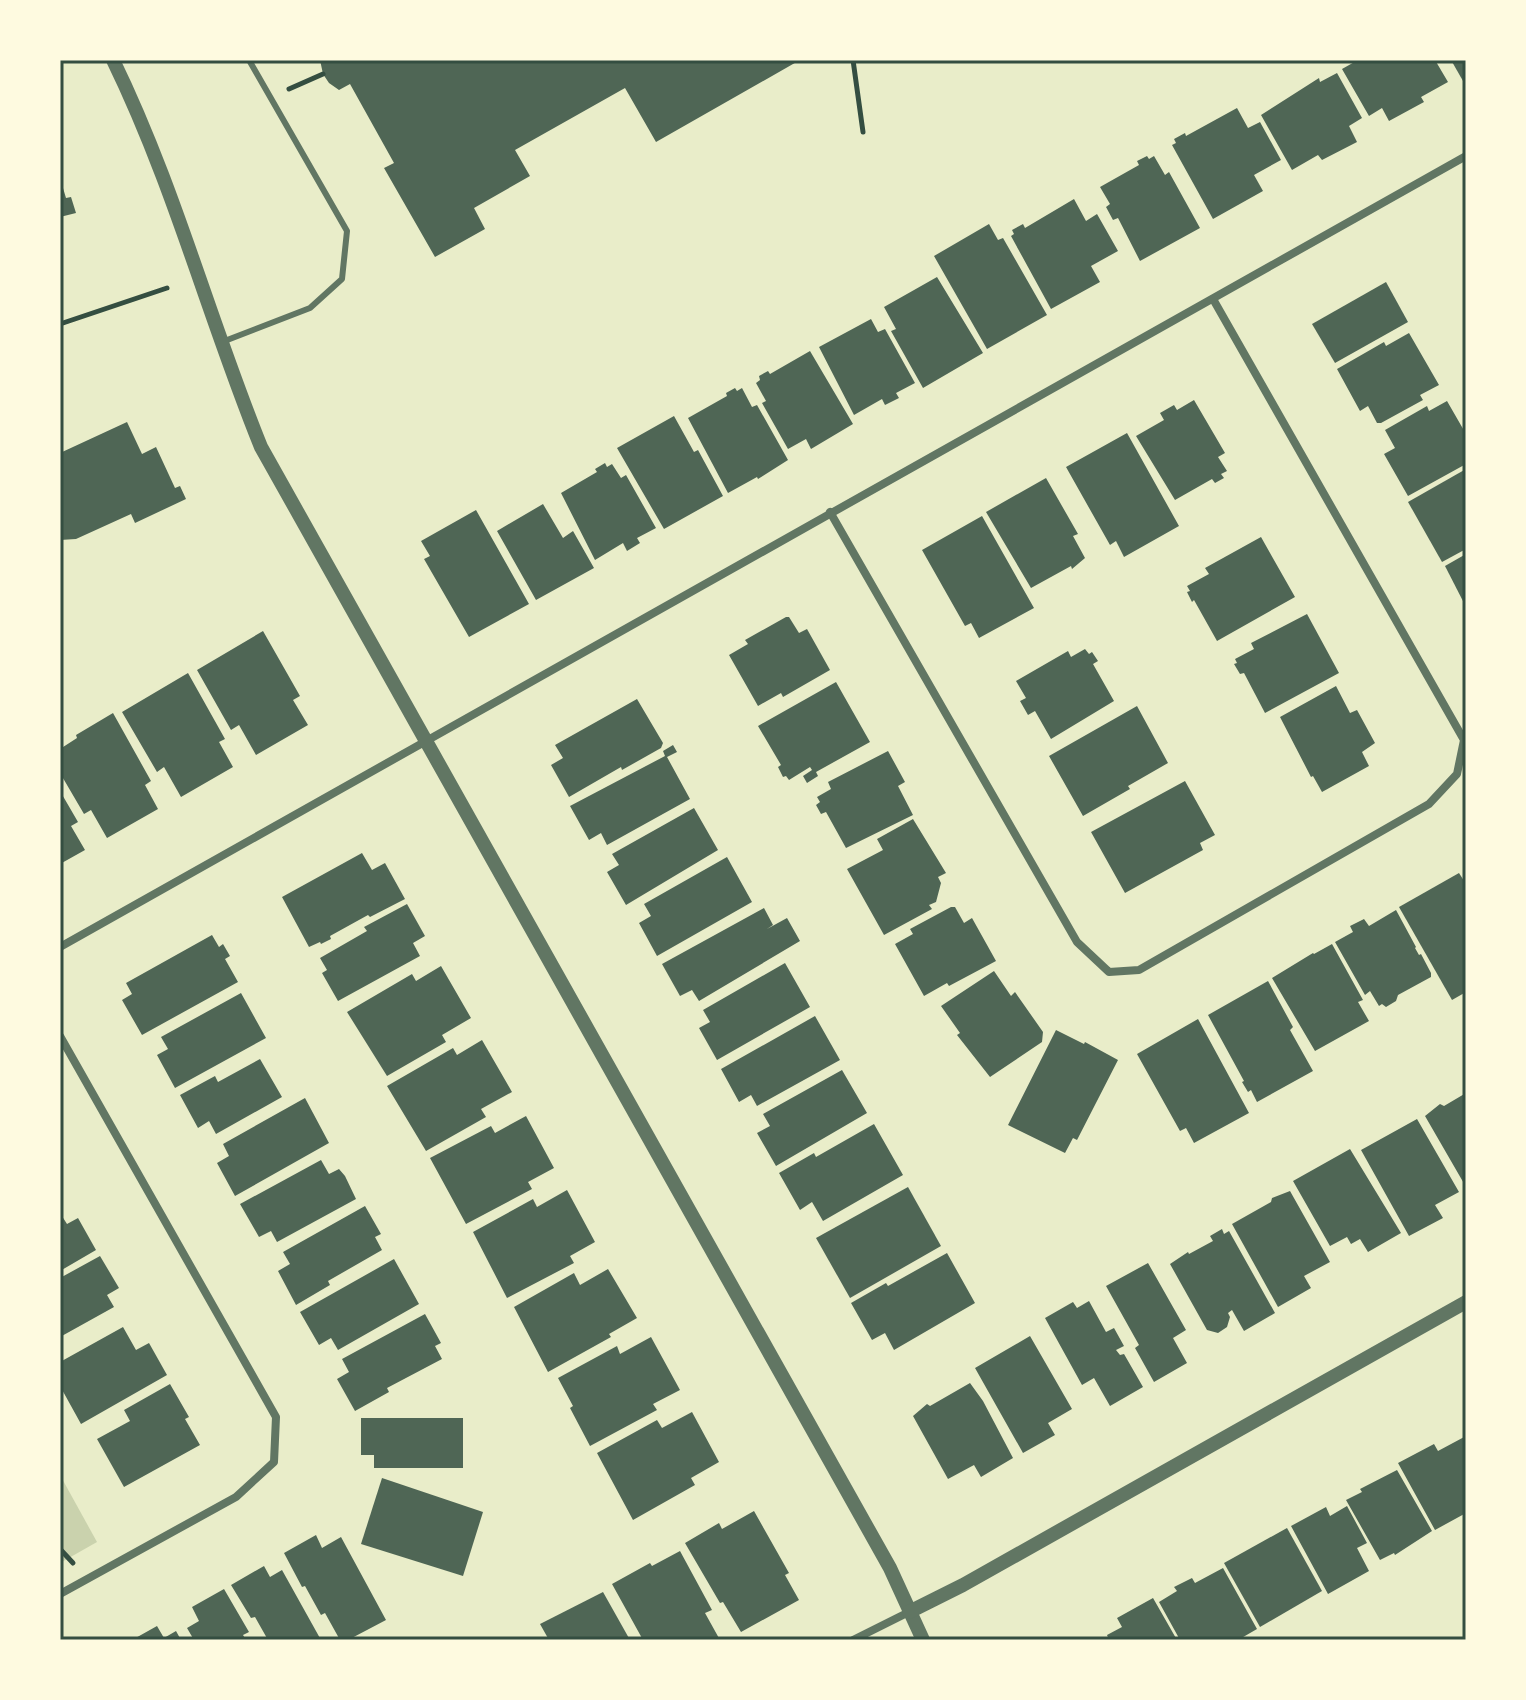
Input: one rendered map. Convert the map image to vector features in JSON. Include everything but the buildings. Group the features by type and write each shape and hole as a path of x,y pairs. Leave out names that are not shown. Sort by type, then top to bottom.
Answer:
{"street":[{"path":"113,60 171,196 261,447 890,1568 923,1640"},
{"path":"60,947 1466,156"},
{"path":"830,512 1077,942 1109,972 1139,970 1429,804 1457,774 1464,740 1213,299"},
{"path":"60,1036 276,1417 274,1462 236,1497 60,1594"},
{"path":"853,1640 963,1585 1466,1302"}],"lane":[{"path":"222,342 310,308 342,279 347,231 249,60"}],"path":[{"path":"853,60 863,132"},
{"path":"270,97 323,74"},
{"path":"60,324 167,288"}],"green space":[{"path":"60,1475 97,1542 60,1563"}]}
